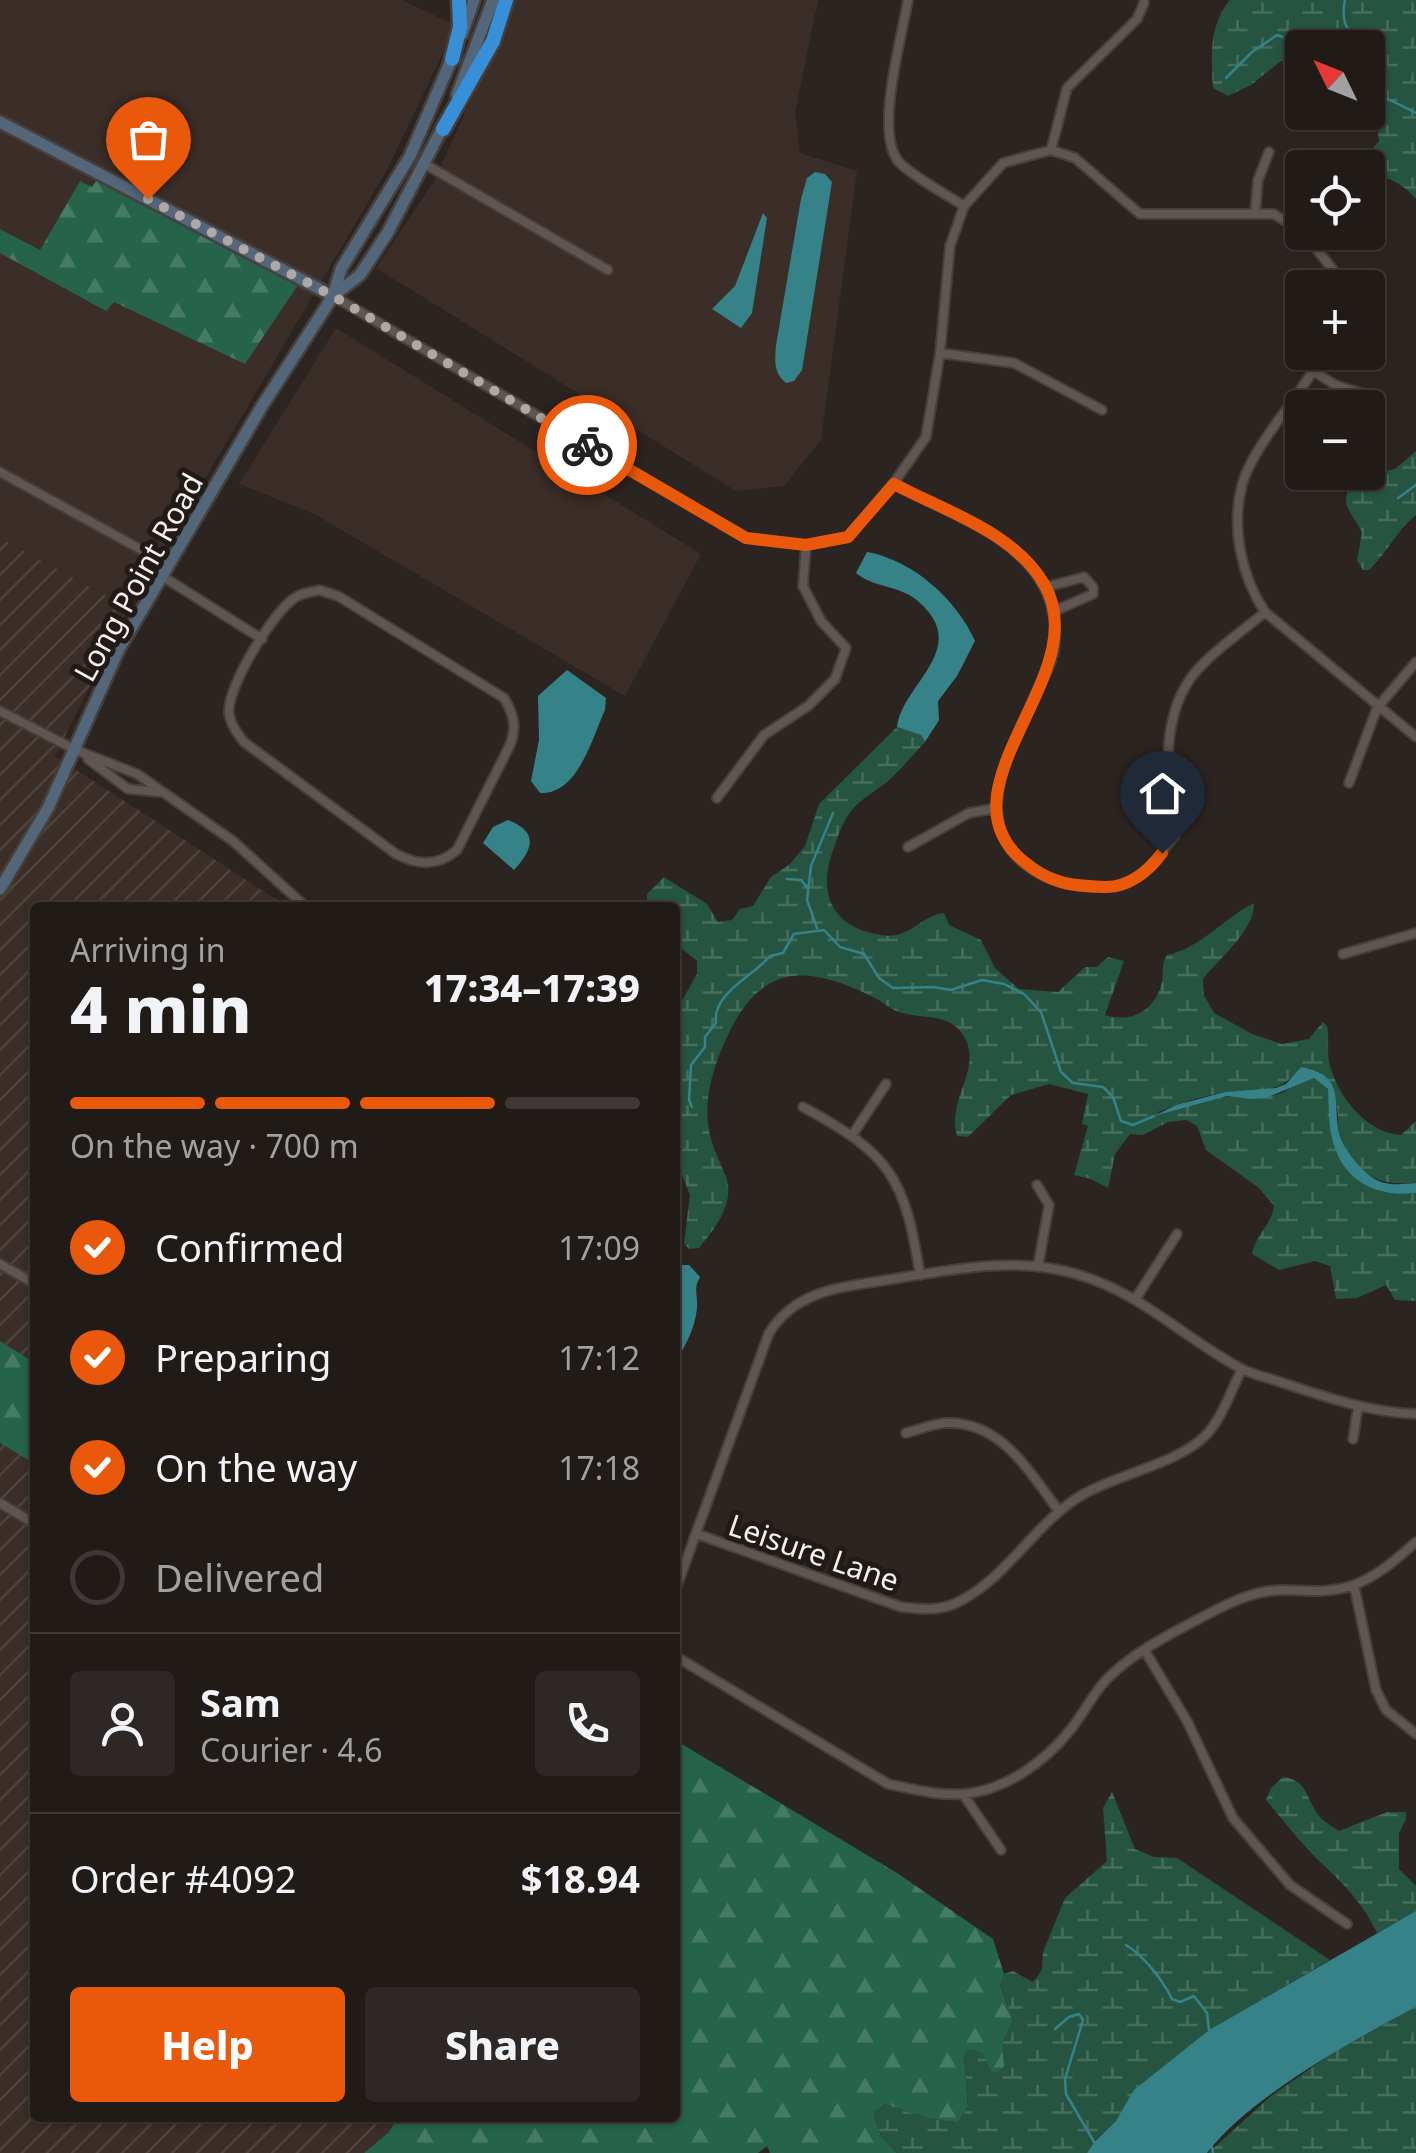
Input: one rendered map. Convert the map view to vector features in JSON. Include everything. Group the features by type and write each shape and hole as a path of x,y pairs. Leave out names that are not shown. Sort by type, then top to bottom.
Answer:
{"highway":[{"path":"452,59 460,27 460,0"},
{"path":"443,129 493,40 506,0"}],"main road":[{"name":"Long Point Road","path":"0,889 31,840 76,750 119,649 333,296 342,269 410,156 474,0"},
{"name":"Long Point Road","path":"333,296 360,274 425,164 443,129 493,0"},
{"path":"0,122 333,296"}],"street":[{"path":"908,0 888,124 890,146 900,163 964,206"},
{"path":"1051,150 1067,88 1137,19 1144,3"},
{"path":"333,296 746,538 806,545 848,537 894,484 926,437 940,352 950,246 964,206 1003,164 1051,150 1075,158 1140,214 1274,214 1285,221"},
{"path":"1255,214 1258,180 1270,152"},
{"path":"410,156 608,270"},
{"path":"1318,250 1334,270"},
{"path":"940,352 1014,363 1102,410"},
{"path":"1351,390 1314,371 1242,483 1239,546 1247,577 1264,612 1416,737"},
{"path":"0,472 165,570 262,639"},
{"path":"894,484 1013,546 1046,587 1054,653 998,782 998,829 1012,852 1030,868 1065,886 1116,887 1150,870 1175,836 1168,747 1178,698 1209,658 1264,612"},
{"path":"717,798 764,735 808,706 835,679 846,648 821,622 802,586 806,545"},
{"path":"1046,587 1084,577 1093,586 1093,594 1086,600 1052,612"},
{"path":"319,590 346,601 504,698 516,729 452,855 426,864 410,862 244,742 229,715 230,700 262,639 292,600 319,590"},
{"path":"1349,783 1378,708 1416,662"},
{"path":"0,710 76,750 137,774 233,841 301,902"},
{"path":"76,750 128,789 160,792"},
{"path":"908,847 969,813 997,808"},
{"path":"1343,954 1416,933"},
{"path":"853,1134 886,1084"},
{"path":"803,1107 853,1134 897,1183 909,1212 920,1274"},
{"path":"1038,1185 1049,1205 1038,1266"},
{"path":"1136,1298 1177,1234"},
{"path":"0,1264 30,1281"},
{"path":"680,1578 760,1350 776,1321 809,1296 832,1288 973,1266 1038,1266 1088,1277 1136,1298 1242,1368 1358,1407 1416,1414"},
{"name":"Leisure Lane","path":"697,1534 901,1607 931,1610 955,1604 984,1585 1059,1512 1082,1495 1182,1453 1207,1434 1242,1368"},
{"path":"1353,1439 1358,1407"},
{"path":"906,1434 942,1423 968,1424 990,1432 1016,1455 1059,1512"},
{"path":"0,1503 30,1521"},
{"path":"680,1659 888,1784 964,1794 994,1786 1046,1756 1104,1682 1145,1651 1211,1612 1252,1594 1285,1590 1310,1593 1354,1585 1382,1570 1416,1542"},
{"path":"1354,1585 1376,1690 1386,1710 1416,1734"},
{"path":"1145,1651 1187,1722 1233,1818 1290,1885 1347,1924"},
{"path":"964,1794 1001,1850"}],"shaded area":[{"path":"0,0 402,0 453,24 387,170 129,608 0,538"},
{"path":"516,0 818,0 795,112 800,153 857,171 821,440 784,486 736,491 376,268 434,181"},
{"path":"336,328 701,554 625,696 316,515 239,484"},
{"path":"0,538 129,608 55,756 280,902 30,902 30,1360 0,1341"},
{"path":"0,1443 30,1461 30,2122 395,2122 364,2153 0,2153"}],"green space":[{"path":"1230,0 1416,0 1416,199 1385,178 1385,150 1371,150 1379,141 1376,130 1385,130 1385,30 1285,30 1285,61 1228,96 1213,88 1212,53 1223,10"},
{"path":"98,178 298,285 245,364 114,302 106,311 0,253 0,229 40,250 80,181 92,187"},
{"path":"1416,451 1416,515 1369,570 1363,570 1357,560 1362,533 1348,509 1348,492 1385,490 1385,471 1395,469"},
{"path":"897,727 921,735 925,742 844,822 827,876 831,904 838,915 863,931 891,936 944,913 949,925 981,940 995,968 1019,989 1058,992 1085,967 1097,967 1108,957 1124,961 1105,1015 1123,1018 1146,1009 1161,986 1167,955 1191,946 1254,903 1243,934 1203,979 1204,995 1214,1013 1252,1034 1282,1044 1309,1039 1323,1022 1327,1026 1334,1078 1356,1112 1377,1128 1401,1135 1416,1121 1416,1183 1380,1180 1353,1162 1340,1139 1337,1107 1330,1089 1319,1072 1301,1067 1276,1087 1210,1095 1158,1112 1159,1115 1208,1100 1271,1096 1305,1080 1321,1081 1331,1100 1334,1143 1352,1171 1388,1190 1416,1193 1416,1301 1395,1300 1386,1285 1357,1298 1336,1299 1330,1266 1315,1261 1279,1270 1252,1254 1274,1206 1259,1188 1206,1150 1197,1126 1186,1120 1168,1122 1143,1135 1130,1134 1115,1154 1108,1188 1074,1175 1088,1126 1082,1124 1088,1094 1049,1084 1011,1095 968,1137 957,1136 956,1110 969,1063 966,1040 960,1031 936,1018 899,1012 846,985 801,976 782,978 749,1001 722,1048 707,1109 712,1143 727,1180 728,1198 705,1241 699,1248 689,1249 684,1243 690,1195 680,1170 680,1004 697,974 697,961 680,947 680,902 647,902 647,894 664,877 707,904 718,922 732,920 740,909 753,906 771,877 790,864 805,846 819,804"},
{"path":"0,1341 30,1360 30,1461 0,1443"},
{"path":"680,1743 897,1873 993,1939 1004,1974 1000,1985 1013,2020 1003,2042 1004,2067 998,2073 991,2072 986,2063 964,2055 968,2107 958,2123 885,2104 873,2114 881,2136 897,2153 770,2153 767,2146 758,2153 364,2153 395,2122 680,2122"},
{"path":"1283,1777 1302,1786 1319,1816 1339,1831 1387,1812 1406,1812 1399,1833 1399,1869 1416,1886 1416,1912 1377,1933 1351,1894 1266,1800 1271,1788"},
{"path":"1112,1792 1135,1849 1154,1857 1177,1858 1330,1960 1209,2030 1135,2090 1116,2121 1087,2153 897,2153 881,2136 873,2114 885,2104 958,2123 968,2107 964,2055 970,2049 983,2053 991,2072 998,2073 1004,2067 1003,2042 1013,2020 1000,1984 1004,1974 1013,1971 1033,1982 1042,1970 1043,1952 1065,1898 1107,1861 1103,1808"},
{"path":"1416,2007 1416,2153 1208,2153 1271,2096 1334,2052"}],"water":[{"path":"815,172 825,174 832,182 802,370 794,381 786,383 777,370 776,345 801,199 807,178"},
{"path":"763,213 767,218 752,313 741,328 712,309 735,286"},
{"path":"867,552 901,564 932,584 957,611 975,641 957,676 938,701 939,720 925,742 921,735 897,727 902,711 937,651 939,635 933,619 912,596 856,573"},
{"path":"567,670 606,698 605,710 574,775 553,791 540,793 531,781 539,740 538,696"},
{"path":"508,820 525,830 530,842 514,870 483,843 493,827"},
{"path":"1301,1067 1331,1082 1340,1137 1361,1168 1381,1182 1416,1183 1416,1193 1374,1189 1343,1165 1332,1138 1328,1089 1314,1078 1268,1097 1227,1096 1154,1116 1176,1105 1225,1092 1276,1088 1286,1084"},
{"path":"680,1265 689,1265 700,1277 694,1323 680,1354"},
{"path":"1416,1911 1416,2007 1333,2053 1276,2091 1249,2111 1207,2153 1087,2153 1116,2121 1134,2090 1209,2030"}],"waterway":[{"path":"1345,0 1349,30"},
{"path":"1226,78 1252,52 1277,35 1285,38"},
{"path":"1385,98 1416,113"},
{"path":"1398,498 1416,485"},
{"path":"817,928 807,900 811,866 833,813"},
{"path":"787,879 801,880 807,887"},
{"path":"692,1107 691,1065 705,1047 705,1037 716,1023 727,994 770,956 783,953 794,934 824,930 840,947 864,954 879,978 893,988 951,990 982,980 1004,984 1024,994 1041,1012 1061,1072 1073,1083 1103,1087 1113,1097 1121,1121 1133,1125 1154,1116"},
{"path":"1126,1945 1152,1969 1172,1999 1180,2002 1194,1996 1207,2013 1209,2030"},
{"path":"1055,2029 1069,2017 1079,2014 1083,2020 1065,2079 1066,2094 1094,2142"},
{"path":"1212,2147 1213,2153"}],"way so far":[{"path":"148,199 333,296 587,445"}],"route":[{"path":"587,445 746,538 806,545 848,537 894,484 1013,546 1046,585 1054,653 998,782 998,829 1012,852 1030,868 1065,886 1116,887 1150,870 1162,853"}]}
